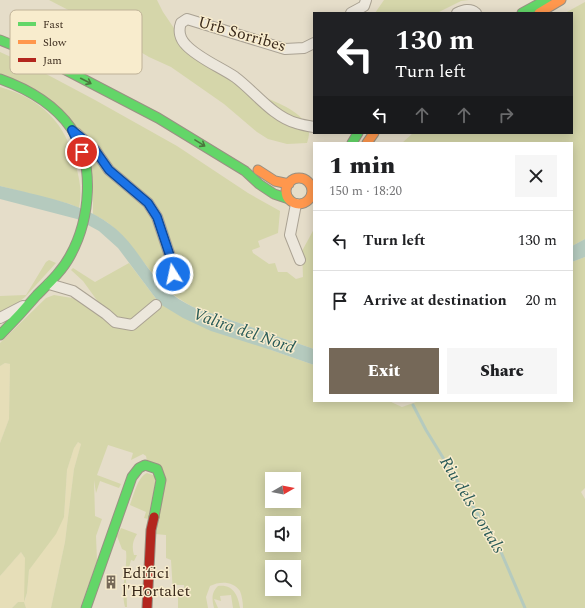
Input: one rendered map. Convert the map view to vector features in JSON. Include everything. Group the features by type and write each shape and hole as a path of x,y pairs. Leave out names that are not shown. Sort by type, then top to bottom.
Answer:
{"main road":[{"path":"524,12 546,0"},
{"path":"540,12 561,0"},
{"path":"0,40 10,44"},
{"path":"73,74 158,118 245,171 259,184 274,194 293,202 303,204 311,200 311,182 298,179 289,184 287,192 293,202"},
{"path":"0,79 12,82 24,88 43,101 55,110 72,130 82,152 88,196 84,226 69,258 51,281 0,335"},
{"path":"223,146 275,181 289,184"},
{"path":"86,608 132,477 139,468 145,465 157,469 161,480 151,530 147,608"}],"street":[{"path":"353,12 364,6 366,0"},
{"path":"460,12 467,9 475,12"},
{"name":"Urb Sorribes","path":"313,44 304,48 285,49 187,19 181,23 178,30 181,39 186,46 235,77 277,114 295,123 313,127"},
{"path":"72,130 95,150 109,170 148,203 157,217 174,268 173,274 169,281"},
{"path":"293,202 290,235 300,260"},
{"path":"51,281 73,291 115,322 132,324 156,305"},
{"path":"0,318 33,300"}],"shaded area":[{"path":"5,363 10,364 9,419 0,443 0,366"},
{"path":"78,442 81,444 74,469 65,542 51,608 26,608 24,602 18,602 12,608 0,608 0,576 21,552 25,558 25,601 29,570 64,517 67,470 74,448"}],"green space":[{"path":"49,0 157,0 163,12 186,46 266,98 279,103 299,116 308,127 309,134 307,143 287,144 268,139 257,132 224,104 171,67 142,53 142,10 68,10"},
{"path":"384,0 469,0 461,1 439,12 376,12"},
{"path":"585,2 585,239 573,245 573,142 403,142 412,134 573,134 573,12 567,12"},
{"path":"0,52 10,57 10,74 46,74 177,146 248,193 280,211 278,233 258,241 260,247 252,250 253,253 269,264 275,263 278,272 287,272 296,279 303,277 302,251 313,231 313,349 193,307 168,290 156,278 124,238 105,221 93,214 93,178 77,129 0,74"},
{"path":"0,87 28,98 40,106 59,125 72,151 77,171 80,192 79,208 70,204 0,186"},
{"path":"585,257 585,488 581,492 585,499 585,608 243,608 240,591 234,585 218,583 210,586 206,597 208,608 178,608 178,596 185,595 184,585 175,585 176,592 173,593 171,560 166,558 166,535 155,534 164,491 147,461 146,456 143,454 131,460 133,453 108,445 97,475 121,484 119,488 100,481 96,493 94,480 95,516 102,519 96,536 97,561 80,608 51,608 65,542 74,469 81,444 78,442 74,448 67,470 64,517 56,534 29,570 27,593 24,602 25,558 21,552 0,576 0,443 9,419 10,364 5,363 0,366 0,343 46,298 54,295 72,298 104,310 83,281 71,270 73,268 95,282 129,263 160,304 271,350 313,365 313,402 391,402 402,407 416,402 573,402 573,262"},
{"path":"49,260 56,263 25,297 12,307 0,312 0,296 26,295 46,262"},
{"path":"147,473 156,478 148,519 144,518 146,512 130,505 138,482"},
{"path":"121,528 137,534 133,542 133,547 134,555 137,555 134,561 131,560 126,579 127,607 125,607 123,593 126,551 122,549 117,536"},
{"path":"218,586 227,587 234,591 240,608 233,608 231,595 220,596 221,601 214,599 218,608 214,608 213,596 214,591"},
{"path":"18,602 24,602 26,608 12,608"}],"water":[{"name":"Valira del Nord","path":"0,186 61,201 90,212 116,229 130,243 153,274 168,291 182,301 193,307 313,349 313,365 211,331 183,318 160,304 118,248 99,231 77,219 0,199"},
{"path":"585,239 585,257 573,262 573,245"}],"waterway":[{"name":"Riu dels Cortals","path":"413,405 426,430 501,552 525,608"}],"traffic: fast":[{"path":"524,12 546,0"},
{"path":"0,40 10,44"},
{"path":"73,74 158,118 245,171 259,184 274,194 289,199"},
{"path":"0,79 40,98 64,119 79,142 87,174 86,209 77,242 70,256 55,277 0,335"},
{"path":"353,142 357,134"},
{"path":"86,608 132,477 139,468 145,465 157,469 161,480 154,517"}],"traffic: slow":[{"path":"541,12 561,0"},
{"path":"368,142 373,134"},
{"path":"258,170 275,181 289,184"},
{"path":"299,178 308,182 312,191 308,200 299,204 290,200 286,191 290,182 299,178"}],"traffic: jam":[{"path":"147,608 151,530 154,517"}],"place":[{"name":"Edifici l'Hortalet","path":"111,582"}],"route":[{"path":"82,152 72,130 95,150 101,161 109,170 148,203 157,217 174,268 173,274"}]}
